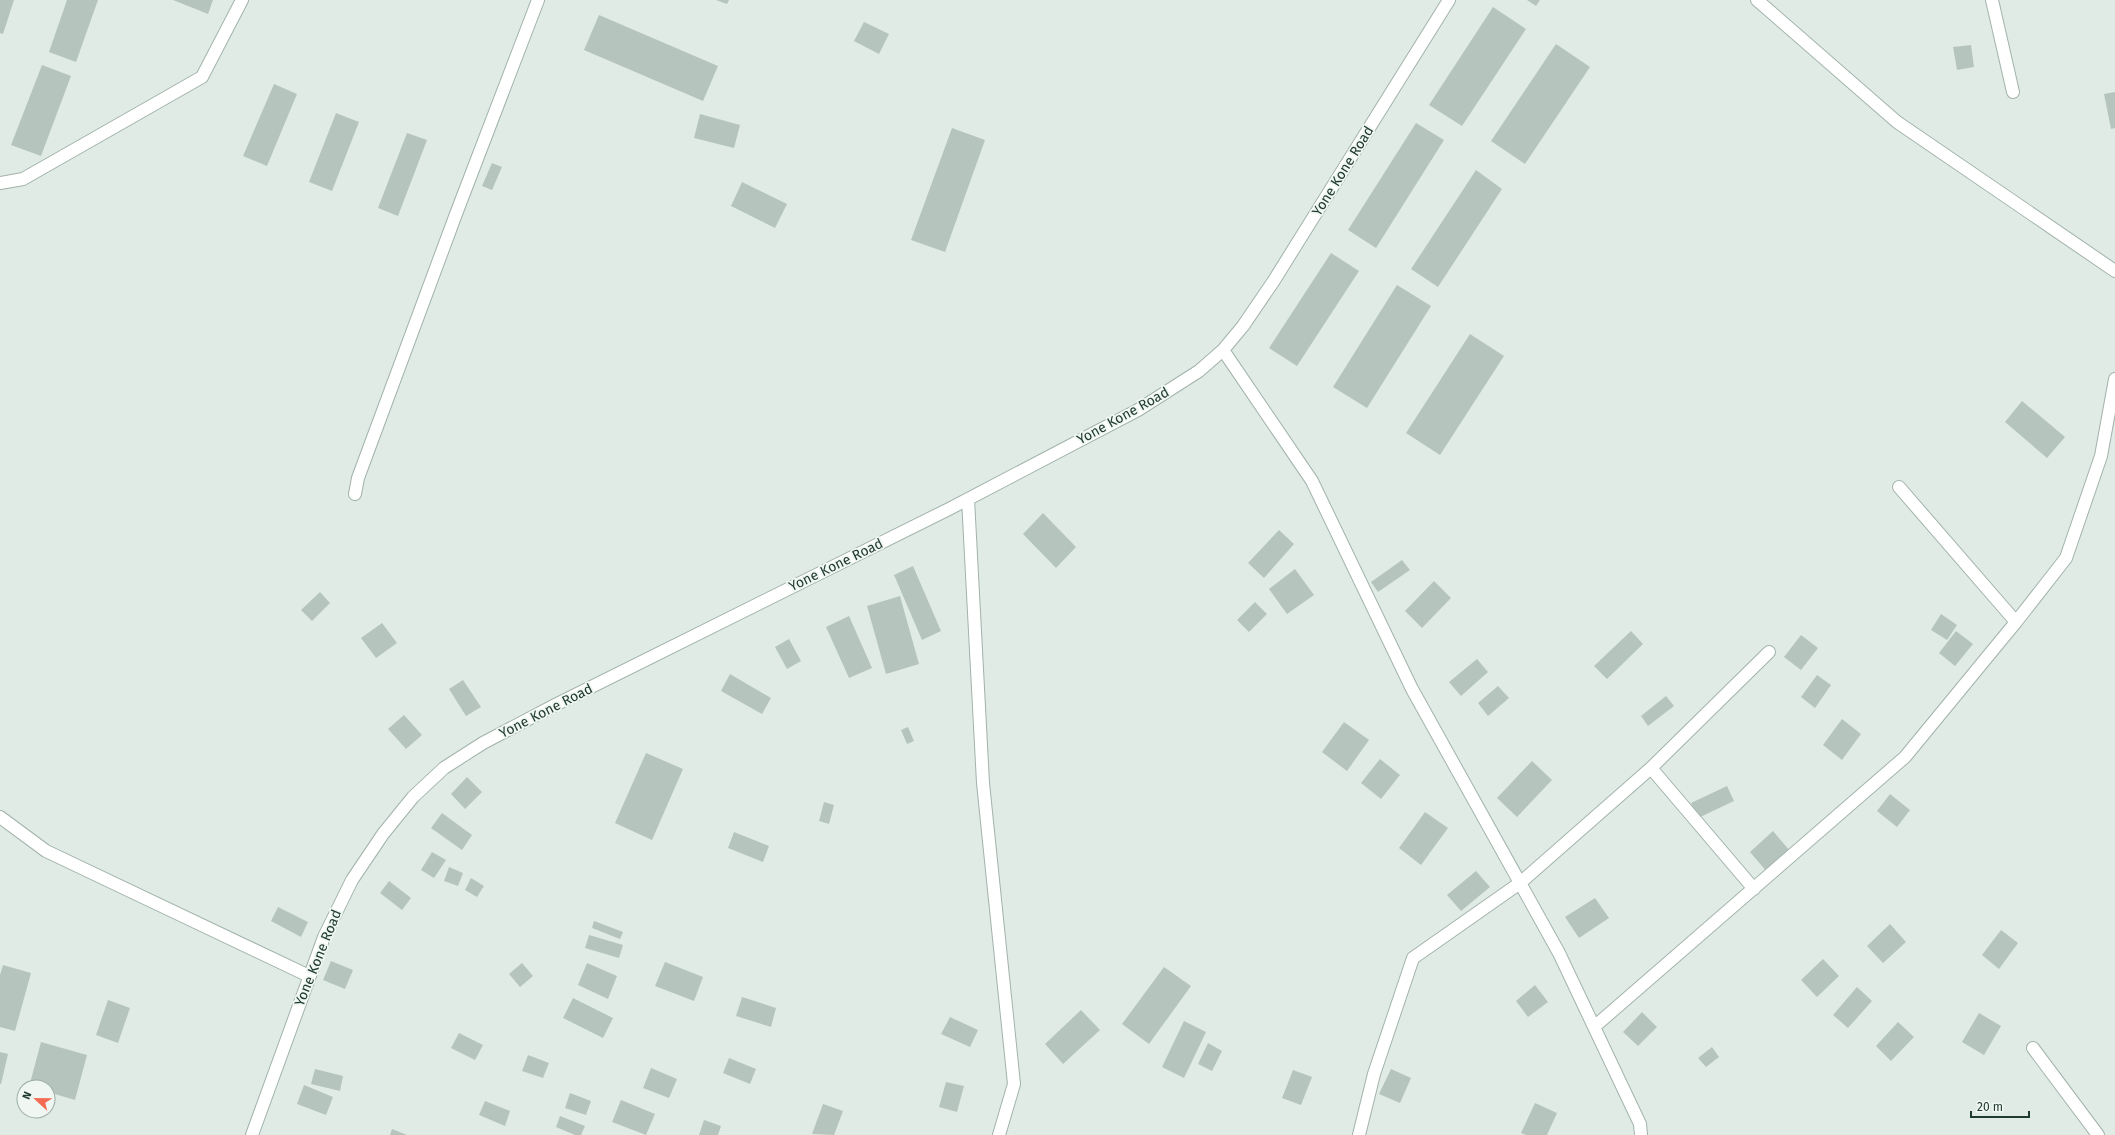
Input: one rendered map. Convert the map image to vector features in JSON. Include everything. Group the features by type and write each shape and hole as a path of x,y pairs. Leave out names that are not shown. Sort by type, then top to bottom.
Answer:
{"street":[{"path":"0,183 23,179 202,77 242,0"},
{"path":"355,494 358,478 538,0"},
{"name":"Yone Kone Road","path":"252,1135 324,937 352,880 383,834 413,797 444,768 483,743 554,705 968,499 1138,410 1199,371 1223,350 1243,326 1273,282 1449,0"},
{"path":"1757,0 1897,122 2115,271"},
{"path":"1992,0 2013,92"},
{"path":"1223,350 1312,481 1412,689 1559,953 1640,1124 1641,1135"},
{"path":"1594,1027 1905,757 2016,622 2066,558 2101,456 2115,379"},
{"path":"1899,487 2016,622"},
{"path":"968,499 983,783 1014,1084 999,1135"},
{"path":"1359,1135 1374,1074 1412,958 1520,883 1651,768 1769,652"},
{"path":"1651,768 1754,889"},
{"path":"0,817 46,851 309,976"},
{"path":"2033,1048 2098,1135"}],"building":[{"path":"0,0 14,0 3,34 0,33"},
{"path":"67,0 98,0 76,62 49,52"},
{"path":"173,0 213,0 208,14"},
{"path":"716,0 729,0 727,4"},
{"path":"1527,0 1540,0 1536,6"},
{"path":"1493,7 1526,29 1462,126 1429,105"},
{"path":"599,15 718,66 703,101 584,50"},
{"path":"864,22 889,34 879,54 854,41"},
{"path":"1556,44 1590,67 1525,164 1491,141"},
{"path":"1971,45 1974,67 1957,70 1953,47"},
{"path":"42,65 71,76 41,156 11,145"},
{"path":"274,84 297,94 267,166 243,156"},
{"path":"2115,92 2115,128 2111,129 2104,94"},
{"path":"336,113 359,122 332,191 309,182"},
{"path":"700,114 740,125 734,148 694,138"},
{"path":"1416,123 1444,140 1376,248 1348,230"},
{"path":"952,128 985,140 945,252 911,240"},
{"path":"407,133 427,140 398,216 378,208"},
{"path":"492,163 502,167 492,190 482,186"},
{"path":"1476,170 1502,189 1438,287 1411,269"},
{"path":"742,182 787,204 775,228 731,206"},
{"path":"1331,253 1359,271 1297,366 1269,348"},
{"path":"1397,285 1431,306 1367,408 1333,387"},
{"path":"1470,334 1504,356 1440,455 1406,433"},
{"path":"2022,401 2065,437 2047,458 2005,422"},
{"path":"1043,513 1076,547 1056,568 1023,534"},
{"path":"1279,530 1294,544 1264,578 1248,563"},
{"path":"1402,560 1410,570 1378,592 1371,582"},
{"path":"913,566 941,631 922,640 894,575"},
{"path":"1295,569 1314,595 1287,614 1269,589"},
{"path":"1434,581 1451,598 1422,628 1405,611"},
{"path":"320,592 330,603 312,621 301,610"},
{"path":"900,596 919,664 886,674 867,606"},
{"path":"1255,602 1267,614 1249,632 1237,620"},
{"path":"1941,614 1957,625 1947,640 1931,630"},
{"path":"849,616 872,668 849,678 826,627"},
{"path":"382,623 397,643 376,658 361,638"},
{"path":"1631,631 1643,644 1607,679 1594,666"},
{"path":"1956,631 1973,644 1955,666 1939,653"},
{"path":"1801,635 1818,648 1801,670 1784,657"},
{"path":"789,639 801,661 787,669 775,647"},
{"path":"1477,659 1488,672 1461,696 1449,682"},
{"path":"730,674 771,698 762,714 721,691"},
{"path":"1817,675 1831,685 1815,708 1801,697"},
{"path":"463,680 481,707 466,716 449,689"},
{"path":"1498,686 1509,698 1488,716 1478,703"},
{"path":"1666,696 1674,706 1648,726 1641,716"},
{"path":"404,715 422,735 406,749 388,729"},
{"path":"1842,719 1861,734 1842,760 1823,745"},
{"path":"1344,722 1369,740 1347,771 1322,752"},
{"path":"908,727 914,741 907,744 901,730"},
{"path":"646,753 683,769 652,840 615,823"},
{"path":"1380,759 1400,775 1381,799 1361,783"},
{"path":"1532,761 1552,780 1517,817 1497,798"},
{"path":"467,777 482,792 465,809 451,794"},
{"path":"1727,786 1734,801 1698,818 1691,803"},
{"path":"1890,794 1910,810 1897,827 1877,811"},
{"path":"824,802 834,805 829,824 819,821"},
{"path":"1425,812 1448,828 1421,865 1399,848"},
{"path":"442,813 472,835 462,850 431,828"},
{"path":"1773,831 1790,851 1767,872 1750,852"},
{"path":"734,832 769,846 763,862 728,848"},
{"path":"432,852 446,860 434,878 421,870"},
{"path":"449,867 463,873 458,886 444,881"},
{"path":"1476,871 1490,887 1461,911 1447,895"},
{"path":"471,878 484,886 477,897 465,890"},
{"path":"389,881 411,898 402,910 380,893"},
{"path":"1595,898 1609,918 1579,938 1565,917"},
{"path":"278,907 308,922 301,937 271,921"},
{"path":"594,921 623,932 620,939 592,928"},
{"path":"1890,924 1906,942 1883,963 1867,946"},
{"path":"2001,930 2018,943 1999,969 1982,955"},
{"path":"589,935 623,945 619,958 585,948"},
{"path":"1823,959 1839,976 1817,997 1801,980"},
{"path":"331,961 353,970 345,989 323,980"},
{"path":"665,962 703,977 694,1001 655,986"},
{"path":"522,963 533,976 520,987 509,974"},
{"path":"587,963 617,976 608,999 578,985"},
{"path":"3,965 31,973 15,1031 0,1027 0,975"},
{"path":"1164,967 1191,986 1149,1044 1122,1024"},
{"path":"1535,985 1548,1002 1528,1017 1516,1001"},
{"path":"1857,987 1872,1001 1848,1028 1833,1015"},
{"path":"742,997 776,1008 771,1027 736,1016"},
{"path":"573,998 613,1018 603,1038 563,1018"},
{"path":"108,1000 130,1008 118,1043 96,1035"},
{"path":"1081,1010 1100,1030 1063,1064 1045,1044"},
{"path":"1642,1012 1657,1027 1638,1046 1623,1032"},
{"path":"1979,1013 2001,1026 1984,1055 1962,1042"},
{"path":"950,1017 978,1030 970,1047 941,1034"},
{"path":"1184,1021 1206,1032 1184,1078 1162,1067"},
{"path":"1898,1022 1914,1037 1891,1061 1876,1046"},
{"path":"459,1033 483,1045 475,1060 451,1048"},
{"path":"41,1042 87,1055 75,1100 56,1094 56,1079 31,1079"},
{"path":"1208,1043 1222,1051 1212,1071 1198,1064"},
{"path":"1712,1047 1719,1057 1706,1067 1698,1058"},
{"path":"0,1052 8,1054 1,1084 0,1084"},
{"path":"528,1055 549,1063 543,1078 522,1071"},
{"path":"729,1058 756,1069 750,1084 723,1073"},
{"path":"651,1068 677,1079 669,1098 643,1088"},
{"path":"315,1069 343,1076 340,1091 311,1084"},
{"path":"1391,1069 1411,1078 1400,1103 1379,1094"},
{"path":"1293,1070 1312,1077 1301,1105 1282,1098"},
{"path":"946,1082 964,1086 957,1112 939,1107"},
{"path":"304,1085 333,1097 326,1115 297,1104"},
{"path":"570,1093 591,1101 586,1115 565,1108"},
{"path":"621,1100 655,1114 646,1135 612,1122"},
{"path":"485,1101 510,1111 505,1126 479,1115"},
{"path":"1535,1103 1557,1113 1547,1135 1526,1135 1521,1133"},
{"path":"823,1104 843,1111 834,1135 812,1134"},
{"path":"560,1116 585,1126 581,1135 575,1135 556,1127"},
{"path":"704,1120 721,1126 718,1135 699,1135"},
{"path":"392,1129 407,1135 390,1135"}]}
